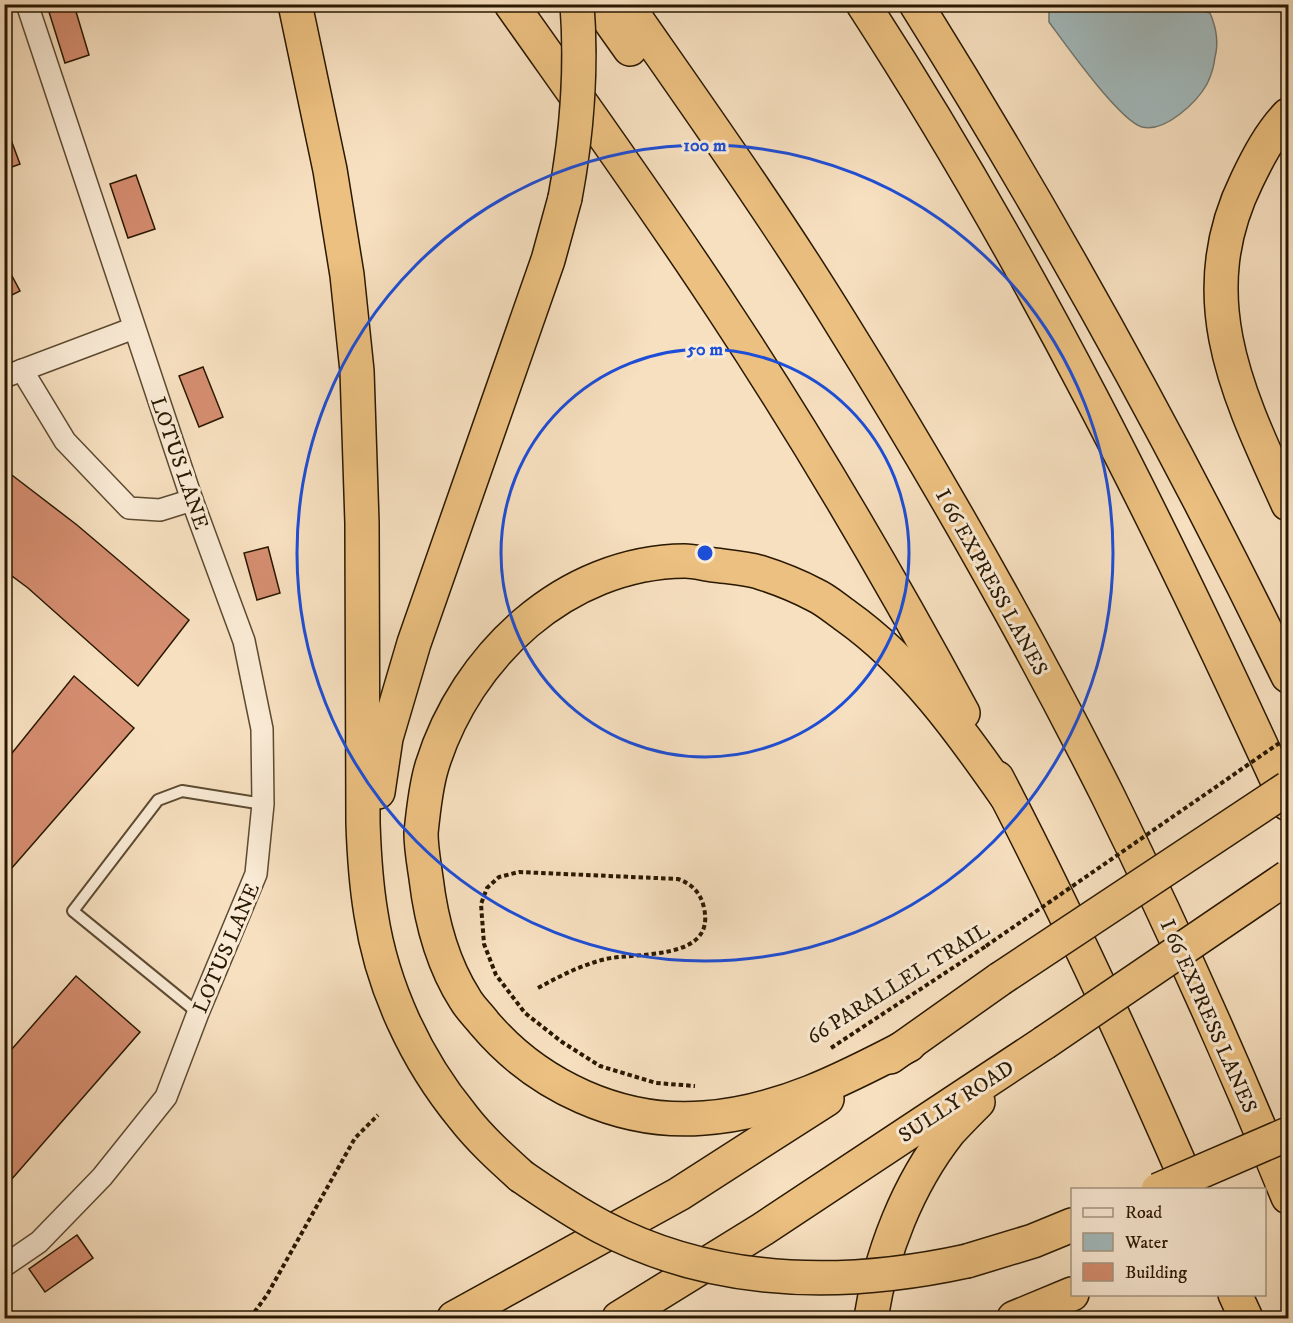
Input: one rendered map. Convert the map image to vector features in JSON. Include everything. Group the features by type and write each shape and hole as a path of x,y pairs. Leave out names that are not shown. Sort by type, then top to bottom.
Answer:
{"highway":[{"path":"295,4 330,170 347,275 357,371 362,523 365,870 371,917 390,987 418,1051 463,1117 521,1176 576,1212 630,1240 722,1269 766,1276 812,1279 879,1276 967,1261 1033,1241 1071,1225"},
{"path":"511,4 680,245 771,385 899,597 1006,796 1064,911 1117,1023 1190,1188"},
{"path":"371,917 376,809 386,738 395,704 422,620 548,260 565,198 573,150 579,82 577,4"},
{"path":"598,4 698,142 792,247"},
{"name":"I 66 EXPRESS LANES","path":"626,4 840,320 923,460 1074,731 1164,914 1218,1033 1288,1198"},
{"path":"863,4 999,229 1108,428 1196,605 1288,804"},
{"path":"916,4 1099,311 1196,490 1288,676"},
{"path":"1288,115 1258,157 1240,194 1230,224 1221,283 1225,341 1234,374 1255,431 1288,504"},
{"path":"909,1045 852,1074 797,1097 750,1112 701,1119 651,1116 609,1107 555,1085 501,1042 465,1000 445,960 430,911 421,836 431,768 449,722 474,679 496,651 545,607 574,589 603,576 634,567 685,561 757,571 818,596 869,633 917,680 962,732 1006,796"},
{"path":"454,1318 679,1194 781,1130 909,1045 1000,979 1288,788"},
{"name":"SULLY ROAD","path":"619,1318 772,1222 1044,1043 1288,877"},
{"path":"871,1318 886,1252 912,1189 949,1133 994,1084 1044,1043"},
{"path":"1163,1188 1288,1134"},
{"path":"1266,1209 1288,1198"},
{"path":"1014,1318 1071,1294"},
{"path":"1237,1296 1246,1318"}],"street":[{"name":"LOTUS LANE","path":"4,1266 39,1242 102,1177 166,1097 256,874 263,804 262,729 244,641 192,500 27,4"},
{"path":"134,327 13,374 65,441 129,508 160,510 192,500"}],"lane":[{"path":"198,1013 73,911 158,800 182,791 263,804"}],"path":[{"name":"66 PARALLEL TRAIL","path":"830,1048 986,946 1288,737"},
{"path":"538,988 567,972 606,959 680,950 693,944 702,933 705,923 704,908 698,893 690,883 678,879 519,872 499,877 487,888 480,904 484,944 496,975 525,1013 562,1042 600,1066 656,1083 699,1086"},
{"path":"250,1318 267,1295 355,1138 378,1115"}],"water":[{"path":"1049,5 1181,5 1210,13 1217,46 1207,84 1188,107 1170,121 1151,128 1142,127 1120,111 1080,63 1049,22"}],"building":[{"path":"74,5 89,55 65,63 49,12"},
{"path":"4,121 20,164 4,170"},
{"path":"136,175 155,229 128,238 110,184"},
{"path":"4,261 20,291 4,299"},
{"path":"203,367 223,417 199,427 179,376"},
{"path":"4,469 77,525 189,620 138,686 28,588 4,570"},
{"path":"268,547 280,593 257,600 244,553"},
{"path":"74,676 134,728 4,877 4,763"},
{"path":"76,976 140,1032 4,1188 4,1058"},
{"path":"77,1235 93,1258 45,1292 29,1269"}]}
